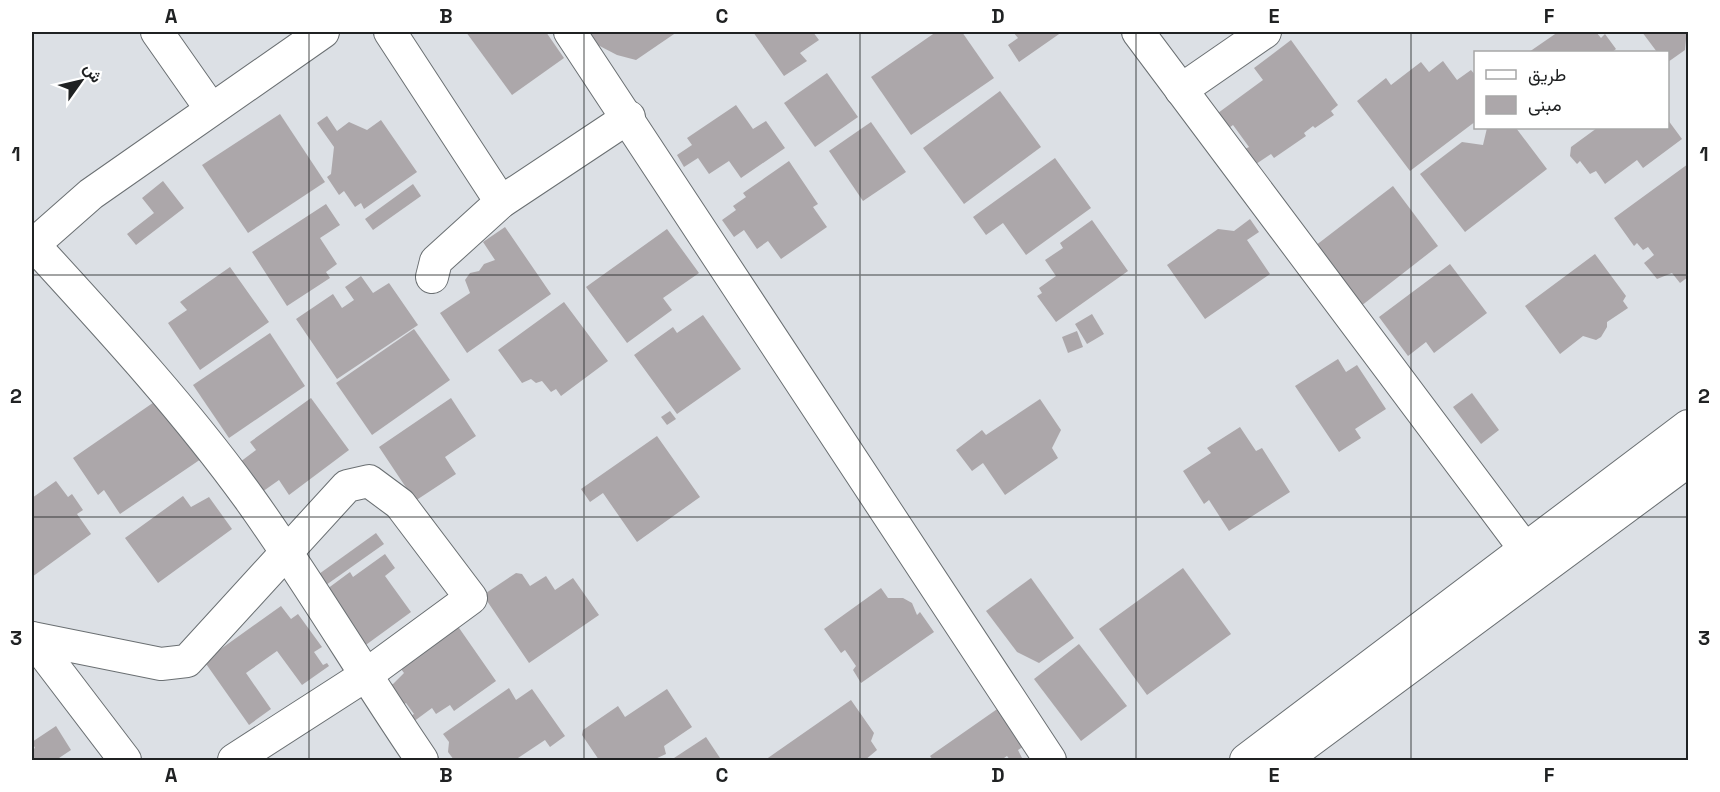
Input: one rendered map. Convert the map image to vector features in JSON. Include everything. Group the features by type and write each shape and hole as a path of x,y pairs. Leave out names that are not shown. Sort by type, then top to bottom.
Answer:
{"street":[{"path":"157,32 211,109"},
{"path":"323,32 91,194 32,245 118,337 247,496 287,552 422,760"},
{"path":"390,32 501,202"},
{"path":"570,32 629,117 1050,760"},
{"path":"1138,32 1525,549"},
{"path":"1181,90 1265,32"},
{"path":"432,277 436,261 501,202 629,117"},
{"path":"1246,760 1689,426"},
{"path":"1284,760 1689,461"},
{"path":"32,638 161,664 187,661 346,486 369,481 400,504 471,598 366,675 234,760"},
{"path":"32,638 125,760"}],"building":[{"path":"466,32 546,32 564,58 512,95"},
{"path":"589,32 677,32 636,60 617,55 592,42"},
{"path":"753,32 813,32 819,40 800,53 807,61 784,76"},
{"path":"936,32 962,32 994,78 911,135 871,77"},
{"path":"1013,32 1062,32 1019,62 1008,45 1018,38"},
{"path":"1558,32 1563,34 1596,32 1601,38 1605,34 1616,49 1613,51 1530,51"},
{"path":"1642,32 1688,32 1685,50 1669,61 1669,51 1656,51"},
{"path":"1291,40 1338,105 1331,111 1334,115 1315,128 1313,126 1304,133 1306,136 1274,158 1271,154 1256,164 1245,149 1249,147 1233,125 1229,128 1218,113 1263,80 1254,68"},
{"path":"1443,61 1457,80 1471,70 1474,74 1474,123 1410,171 1357,101 1386,78 1391,85 1421,62 1429,72"},
{"path":"827,73 858,117 815,147 784,103"},
{"path":"1000,91 1041,147 964,204 923,148"},
{"path":"736,105 753,129 766,121 785,148 741,178 729,161 709,174 698,158 684,167 677,155 692,145 687,138"},
{"path":"280,114 325,182 248,233 202,165"},
{"path":"327,116 337,131 349,122 367,130 381,120 417,172 364,209 361,203 355,207 344,191 339,195 327,177 331,174 334,147 317,123"},
{"path":"1669,121 1682,139 1643,168 1637,160 1605,184 1596,171 1590,174 1580,161 1577,164 1570,156 1571,147 1596,129 1669,129"},
{"path":"871,122 906,172 863,201 829,151"},
{"path":"1487,129 1517,129 1547,169 1465,232 1420,174 1462,142 1483,145"},
{"path":"1055,158 1091,208 1026,255 1003,223 986,235 973,217"},
{"path":"789,161 818,204 813,207 827,227 781,259 768,241 757,249 744,230 734,237 722,220 736,210 733,206 746,197 743,193"},
{"path":"1688,164 1688,277 1680,283 1672,273 1657,279 1644,263 1654,255 1648,247 1643,250 1637,243 1634,246 1614,218"},
{"path":"163,181 184,208 136,245 127,234 154,213 142,198"},
{"path":"413,184 421,196 373,230 365,219"},
{"path":"1393,186 1438,246 1361,306 1315,246"},
{"path":"326,204 340,225 320,238 337,264 326,272 330,278 287,306 252,252"},
{"path":"1250,219 1259,232 1247,240 1270,274 1205,319 1167,265 1218,229 1234,231"},
{"path":"1092,220 1128,271 1056,322 1037,296 1042,293 1039,288 1056,276 1045,260 1063,248 1060,243"},
{"path":"505,227 551,294 467,353 440,313 470,293 465,280 470,273 479,271 484,264 495,260 483,242"},
{"path":"667,229 699,273 663,298 672,310 627,343 586,287"},
{"path":"1595,254 1626,296 1623,301 1628,308 1607,322 1607,327 1601,337 1596,340 1583,336 1560,354 1525,306"},
{"path":"1450,264 1487,313 1434,353 1426,342 1408,356 1379,317"},
{"path":"230,267 269,322 200,370 168,323 187,310 180,302"},
{"path":"361,276 373,293 389,283 418,325 337,379 296,319 333,294 342,308 354,300 345,287"},
{"path":"564,302 608,361 561,396 556,389 551,392 542,381 536,383 531,379 522,383 498,350"},
{"path":"1092,314 1104,334 1087,344 1075,324"},
{"path":"703,315 741,369 677,414 634,355 673,327 677,333"},
{"path":"414,329 450,380 372,435 336,383"},
{"path":"1077,331 1083,347 1068,353 1062,337"},
{"path":"270,333 305,386 229,438 193,385"},
{"path":"1338,359 1346,372 1357,365 1386,409 1355,429 1361,438 1339,452 1295,386"},
{"path":"1472,393 1499,430 1481,444 1453,407"},
{"path":"160,398 201,459 120,514 104,490 98,495 73,458"},
{"path":"311,398 349,450 289,495 279,480 262,492 240,462 256,450 250,442"},
{"path":"451,398 476,436 445,457 456,474 415,501 379,447"},
{"path":"1040,399 1061,430 1052,448 1058,458 1005,495 983,463 972,471 956,450 982,430 986,435"},
{"path":"670,411 676,419 667,425 661,417"},
{"path":"1240,427 1256,451 1262,448 1290,492 1229,531 1209,500 1204,504 1183,471 1211,453 1207,448"},
{"path":"657,436 700,497 637,542 603,493 590,502 581,489"},
{"path":"56,481 68,497 72,494 83,510 77,514 91,534 32,577 32,498"},
{"path":"183,496 191,507 209,497 232,529 158,583 125,538"},
{"path":"376,533 384,544 319,590 312,579"},
{"path":"385,554 395,568 385,576 411,612 363,647 323,592 350,572 353,577"},
{"path":"1183,568 1231,634 1147,695 1099,629"},
{"path":"516,573 522,574 530,586 546,576 555,590 573,578 599,615 529,663 483,595"},
{"path":"1031,578 1074,638 1039,663 1017,652 986,611"},
{"path":"881,588 888,598 903,598 912,603 917,615 920,612 934,632 861,683 853,670 856,666 845,650 841,653 824,629"},
{"path":"281,606 291,619 298,614 322,647 314,652 323,665 327,663 329,666 302,685 277,651 246,673 271,709 249,725 204,661"},
{"path":"457,625 496,681 454,711 450,705 436,714 432,708 413,722 409,717 414,714 406,703 398,708 389,683 393,684 404,673 395,661"},
{"path":"1079,644 1127,706 1081,741 1034,679"},
{"path":"509,688 516,700 532,689 565,736 550,747 545,740 515,760 454,760 448,752 449,742 443,734"},
{"path":"667,689 692,727 664,746 666,754 653,760 599,760 582,735 583,730 618,706 625,717"},
{"path":"851,700 874,733 871,741 877,750 865,760 765,760"},
{"path":"1003,705 1029,743 1018,750 1023,760 1010,760 1007,756 1001,760 933,760 930,756"},
{"path":"56,726 71,750 56,760 32,760 32,750 35,748 32,742"},
{"path":"706,737 720,758 717,760 671,760"}]}
